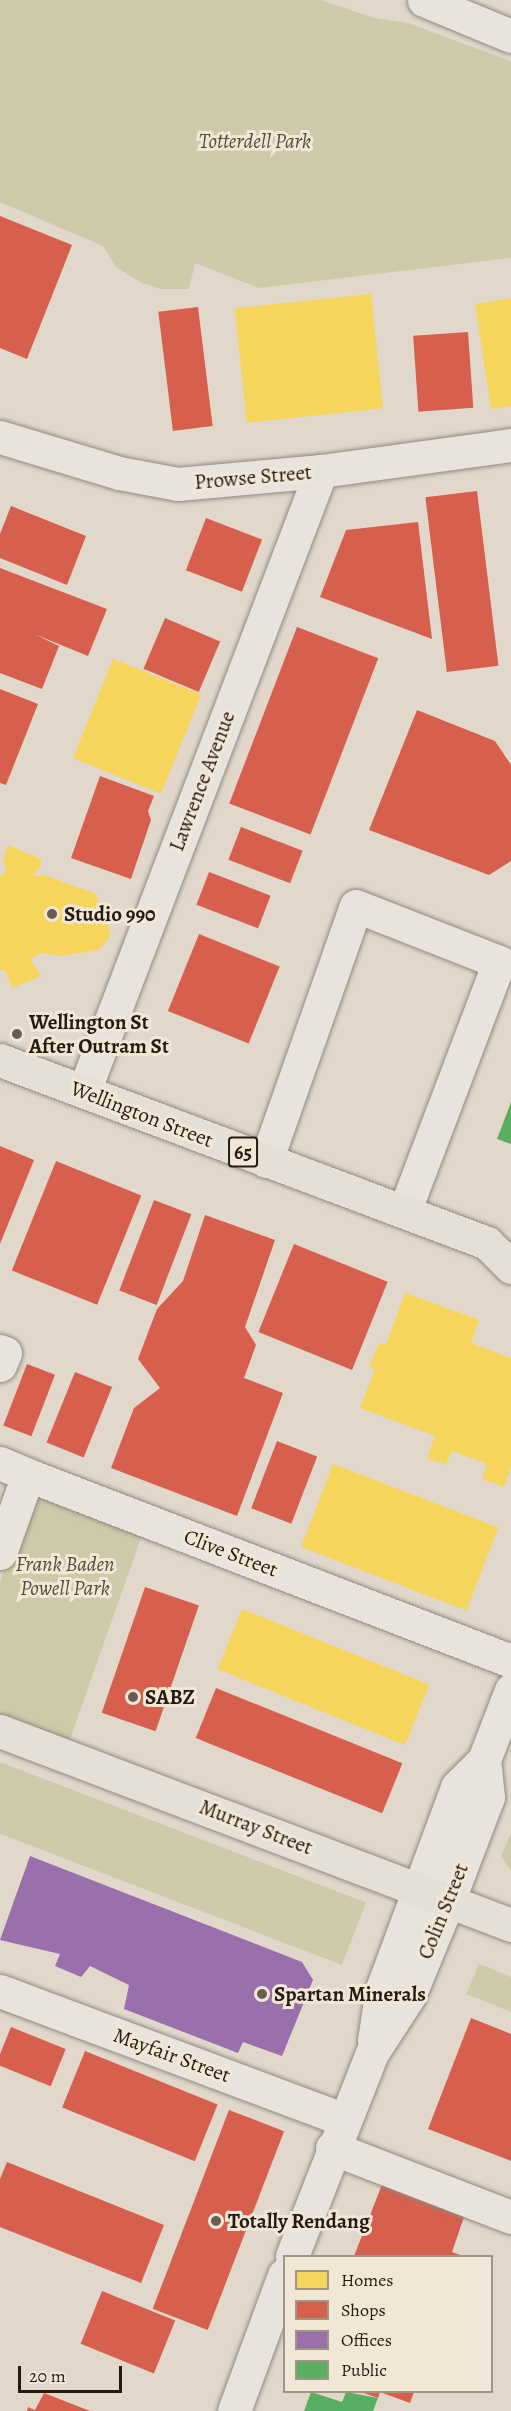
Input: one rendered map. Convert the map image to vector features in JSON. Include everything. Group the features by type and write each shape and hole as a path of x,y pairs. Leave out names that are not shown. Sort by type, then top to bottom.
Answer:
{"main road":[{"name":"Wellington Street","path":"0,1060 404,1212 499,1243 511,1267"},
{"name":"Murray Street","path":"0,1731 511,1925"}],"street":[{"path":"424,0 511,36"},
{"name":"Prowse Street","path":"0,438 119,473 178,484 321,471 511,446"},
{"name":"Lawrence Avenue","path":"84,1091 321,471"},
{"path":"266,1161 356,906 499,962 404,1212"},
{"path":"0,1351 5,1353 0,1365"},
{"name":"Clive Street","path":"0,1553 14,1469 511,1661"},
{"name":"Colin Street","path":"292,2255 338,2133 372,2053 409,1995 434,1894 488,1797 484,1760 511,1690"},
{"name":"Mayfair Street","path":"0,1991 338,2133 511,2217"},
{"path":"234,2411 283,2280"}],"green space":[{"name":"Totterdell Park","path":"0,0 321,0 374,18 408,23 511,61 511,258 259,288 195,263 189,289 160,289 140,282 116,267 103,246 0,202"},
{"name":"Frank Baden Powell Park","path":"33,1492 142,1535 69,1742 0,1716 0,1582"},
{"path":"0,1762 366,1902 342,1965 0,1834"},
{"path":"511,1832 511,1871 501,1856"},
{"path":"479,1964 511,1977 511,2012 466,1994"}],"building: Homes":[{"path":"371,294 383,408 247,423 235,308"},
{"path":"511,298 511,406 491,409 475,304"},
{"path":"113,659 201,695 161,794 73,758"},
{"name":"Studio 990","path":"8,845 41,859 40,868 32,876 44,875 96,894 111,935 99,950 62,956 41,953 30,959 41,976 12,988 5,970 0,970 0,876 7,871 3,859"},
{"path":"405,1293 479,1320 471,1343 511,1358 511,1468 504,1487 482,1479 487,1464 452,1451 446,1465 427,1458 435,1436 360,1408 375,1369 369,1367 379,1343 386,1345"},
{"path":"333,1464 498,1527 466,1611 301,1547"},
{"path":"242,1609 429,1685 405,1745 218,1669"}],"building: Shops":[{"path":"0,216 72,245 27,359 0,348"},
{"path":"198,307 213,426 173,431 158,312"},
{"path":"468,332 473,408 418,412 413,336"},
{"path":"477,491 498,666 447,672 425,497"},
{"path":"11,506 86,536 67,585 0,558 0,534"},
{"path":"206,518 262,540 242,592 186,570"},
{"path":"418,522 432,639 320,597 346,530"},
{"path":"0,568 107,609 88,656 34,634 59,646 42,689 0,673"},
{"path":"165,618 220,641 199,692 144,669"},
{"path":"297,627 378,658 310,835 229,803"},
{"path":"0,689 38,704 6,785 0,783"},
{"path":"417,710 495,741 511,765 511,861 489,875 369,830"},
{"path":"100,776 154,796 148,811 151,820 131,879 71,858"},
{"path":"241,827 303,851 290,883 228,860"},
{"path":"209,872 271,896 258,928 196,905"},
{"path":"199,934 280,967 249,1044 168,1011"},
{"path":"0,1146 34,1160 0,1244"},
{"path":"56,1161 141,1195 97,1305 12,1270"},
{"path":"154,1200 191,1214 157,1305 119,1291"},
{"path":"205,1215 275,1240 245,1327 256,1345 244,1378 283,1393 237,1516 111,1468 134,1408 160,1388 138,1359 157,1309 183,1281"},
{"path":"294,1244 388,1282 352,1370 258,1332"},
{"path":"27,1364 55,1375 31,1436 3,1426"},
{"path":"75,1372 112,1387 84,1457 47,1442"},
{"path":"277,1441 317,1456 291,1524 251,1508"},
{"path":"145,1587 199,1606 156,1731 102,1713"},
{"path":"216,1688 402,1763 382,1813 196,1738"},
{"path":"471,2018 511,2034 511,2161 428,2129"},
{"path":"11,2027 66,2049 51,2086 0,2066 0,2054"},
{"path":"85,2051 218,2105 195,2161 62,2108"},
{"path":"229,2110 284,2131 208,2330 153,2309"},
{"path":"7,2162 164,2225 141,2283 0,2227 0,2179"},
{"path":"383,2182 465,2214 452,2252 460,2255 354,2255"},
{"path":"102,2291 175,2321 154,2373 81,2344"},
{"path":"44,2393 90,2411 27,2411 28,2407 35,2410"},
{"path":"364,2393 380,2393 378,2398"},
{"path":"383,2393 414,2393 410,2403"}],"building: Offices":[{"path":"30,1856 302,1962 313,1980 282,2056 243,2042 238,2053 124,2009 129,1985 90,1966 81,1977 55,1966 60,1954 0,1940"}],"building: Public":[{"path":"511,1102 511,1144 497,1139"},
{"path":"311,2393 342,2402 346,2393 378,2398 373,2411 304,2411"}],"place":[{"name":"Studio 990","path":"52,914"},
{"name":"Wellington St After Outram St","path":"17,1034"},
{"name":"SABZ","path":"133,1697"},
{"name":"Spartan Minerals","path":"262,1994"},
{"name":"Totally Rendang","path":"216,2221"}]}
